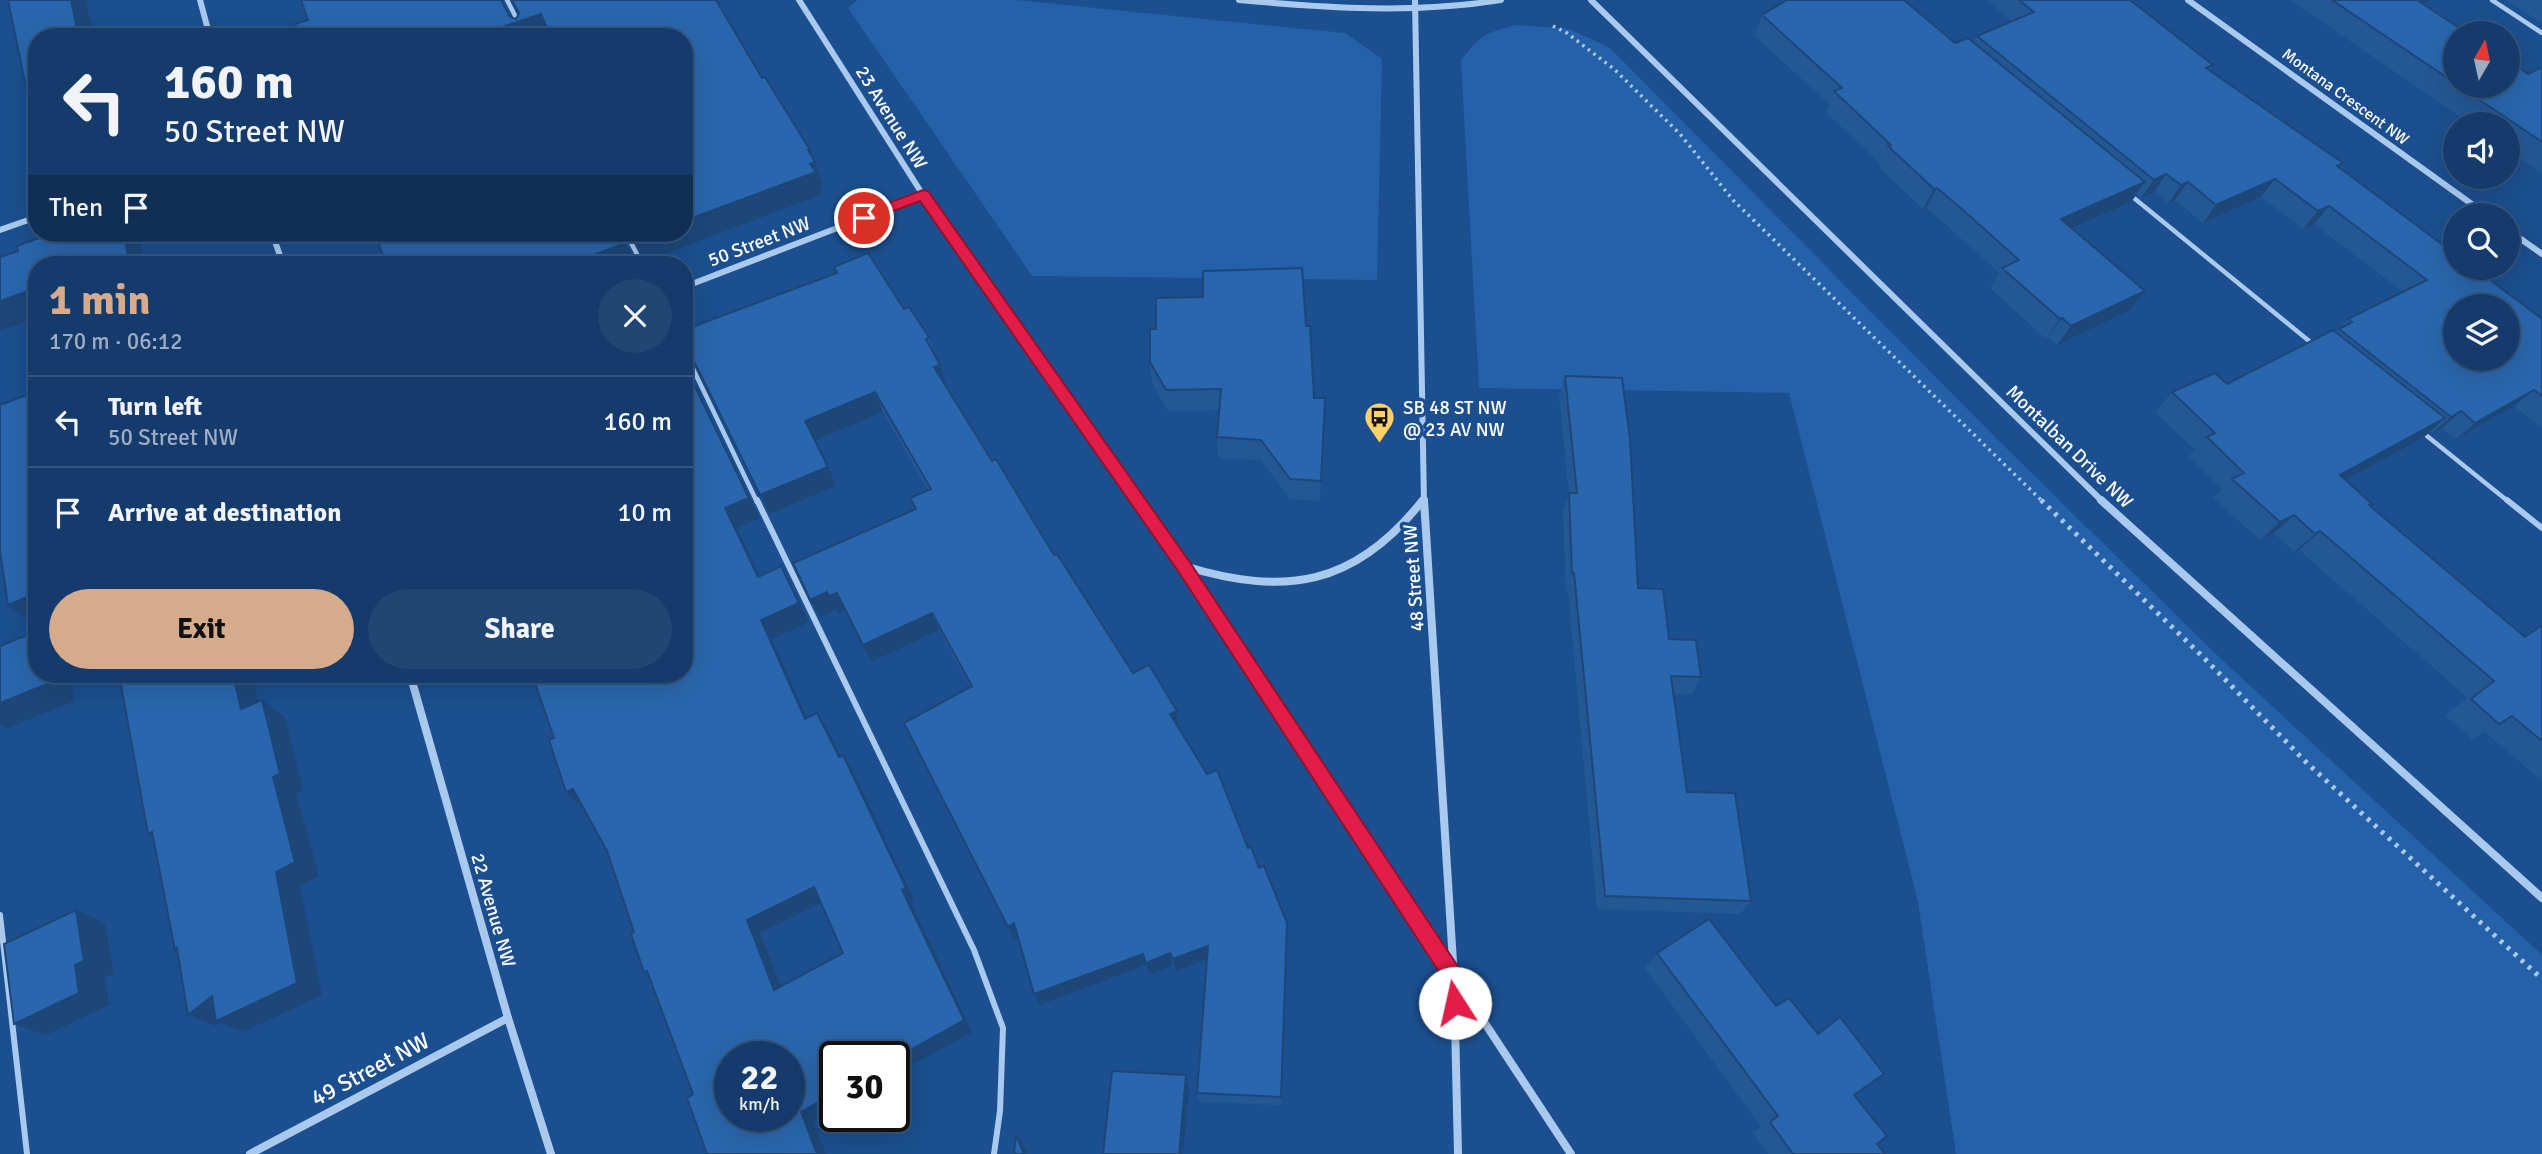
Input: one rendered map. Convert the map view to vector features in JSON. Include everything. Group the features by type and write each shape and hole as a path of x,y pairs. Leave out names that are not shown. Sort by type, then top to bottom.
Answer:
{"street":[{"path":"200,0 208,28"},
{"name":"23 Avenue NW","path":"799,0 923,195 1184,566 1571,1154"},
{"path":"1239,0 1358,11 1416,10 1501,0"},
{"name":"48 Street NW","path":"1415,0 1424,499 1454,978 1458,1154"},
{"name":"Montalban Drive NW","path":"1591,0 2107,506 2542,898"},
{"name":"Montana Crescent NW","path":"2188,0 2470,203"},
{"name":"50 Street NW","path":"693,284 923,195"},
{"path":"0,230 28,220"},
{"path":"2520,238 2542,254"},
{"path":"1184,566 1219,578 1268,583 1296,582 1330,574 1361,561 1387,544 1408,523 1424,499"},
{"name":"22 Avenue NW","path":"413,683 508,1018 551,1154"},
{"name":"49 Street NW","path":"250,1154 508,1018"}],"lane":[{"path":"507,0 521,28"},
{"path":"2492,0 2542,33"},
{"path":"2119,186 2324,353"},
{"path":"693,369 974,950 1003,1028 1000,1111 994,1154"},
{"path":"2411,423 2542,528"},
{"path":"0,915 27,1154"}],"path":[{"path":"1553,26 1567,33 1614,69 1680,134 1733,200 1863,328 2203,657 2307,763 2542,979"}],"shaded area":[{"path":"857,0 1015,0 1345,33 1382,59 1377,280 1032,276 848,8"},
{"path":"1516,25 1569,29 1610,48 1997,439 2220,658 2542,955 2542,1154 1956,1154 1918,902 1789,393 1479,388 1461,61 1484,36"}],"building":[{"path":"8,0 71,0 77,28 28,28 28,97"},
{"path":"301,0 501,0 510,17 516,19 519,13 512,0 716,0 762,78 765,77 810,150 815,162 810,164 816,172 693,218 693,28 547,28 541,14 499,28 296,28 295,24 308,20"},
{"path":"1787,0 1904,0 1955,43 1968,38 2145,182 2061,219 2145,291 2071,326 2060,319 2002,268 2019,260 1955,203 1937,188 1934,189 1888,146 1891,145 1834,91 1842,88 1762,15"},
{"path":"2019,0 2130,0 2213,65 2206,68 2343,163 2337,166 2443,245 2443,280 2490,280 2509,294 2443,294 2443,371 2520,371 2520,302 2542,319 2542,396 2534,390 2475,423 2461,411 2451,417 2339,329 2352,322 2348,319 2427,280 2329,206 2318,211 2275,179 2216,205 2188,182 2181,185 2166,174 2154,180 1977,36 2034,12"},
{"path":"2332,0 2417,0 2449,21 2443,21 2443,75"},
{"path":"2542,67 2542,142 2520,127 2520,112 2498,112 2477,98 2520,98 2520,68 2528,74"},
{"path":"28,242 125,242 128,256 28,256 28,291 0,301 0,257 18,251 17,246"},
{"path":"378,242 625,243 591,256 383,256"},
{"path":"868,253 904,309 909,307 929,337 926,339 940,365 934,367 992,461 996,459 1054,555 1057,554 1133,673 1149,665 1177,711 1170,714 1207,774 1217,770 1248,848 1251,847 1259,868 1264,866 1287,923 1281,1097 1197,1093 1208,946 1173,959 1170,953 1146,963 1143,954 1034,994 1014,923 1008,927 904,723 972,686 932,613 863,645 837,593 829,596 827,592 810,600 793,563 916,509 910,498 931,489 875,392 805,421 828,467 760,495 693,359 693,327 837,273 834,267"},
{"path":"1302,268 1306,326 1310,326 1314,398 1325,398 1321,481 1290,479 1261,440 1217,437 1221,389 1166,390 1150,362 1150,329 1156,329 1156,298 1203,297 1203,271"},
{"path":"2333,330 2445,418 2340,475 2372,504 2369,505 2525,637 2542,625 2542,741 2512,716 2499,724 2471,699 2494,681 2320,531 2315,534 2294,515 2280,522 2232,479 2244,473 2207,437 2215,433 2172,392 2215,373 2227,384"},
{"path":"1565,376 1622,378 1630,439 1638,588 1663,589 1669,639 1696,640 1701,677 1671,676 1687,792 1735,793 1751,901 1605,896 1572,573 1569,493 1577,493"},
{"path":"693,383 749,498 725,508 758,577 781,566 799,603 761,620 805,719 817,713 839,757 843,755 906,888 902,890 964,1020 910,1050 910,1041 819,1041 819,1102 805,1110 805,1041 714,1041 714,1132 805,1132 805,1122 817,1154 707,1154 687,1098 693,1094 647,971 644,972 631,934 634,932 607,851 573,789 566,792 549,740 554,738 535,683 693,683","holes":["814,887 843,953 774,990 747,920"]},
{"path":"28,394 28,597 8,605 0,550 0,405"},
{"path":"28,635 28,683 47,684 0,703 0,646"},
{"path":"121,683 235,683 241,709 262,700 280,774 273,777 295,862 276,872 297,983 216,1021 212,996 188,1015 177,948 175,950 152,832 148,834"},
{"path":"76,910 84,961 75,965 79,993 14,1024 4,944"},
{"path":"1709,919 1776,1006 1789,998 1818,1034 1840,1017 1884,1074 1854,1095 1887,1136 1877,1144 1885,1154 1793,1154 1770,1122 1778,1116 1657,953"},
{"path":"1112,1071 1186,1075 1179,1154 1103,1154"},
{"path":"1016,1135 1024,1154 1014,1154"}],"place":[{"name":"SB 48 ST NW @ 23 AV NW","path":"1380,445"}],"route":[{"path":"864,218 923,195 1184,566 1454,978 1455,1003"}]}
